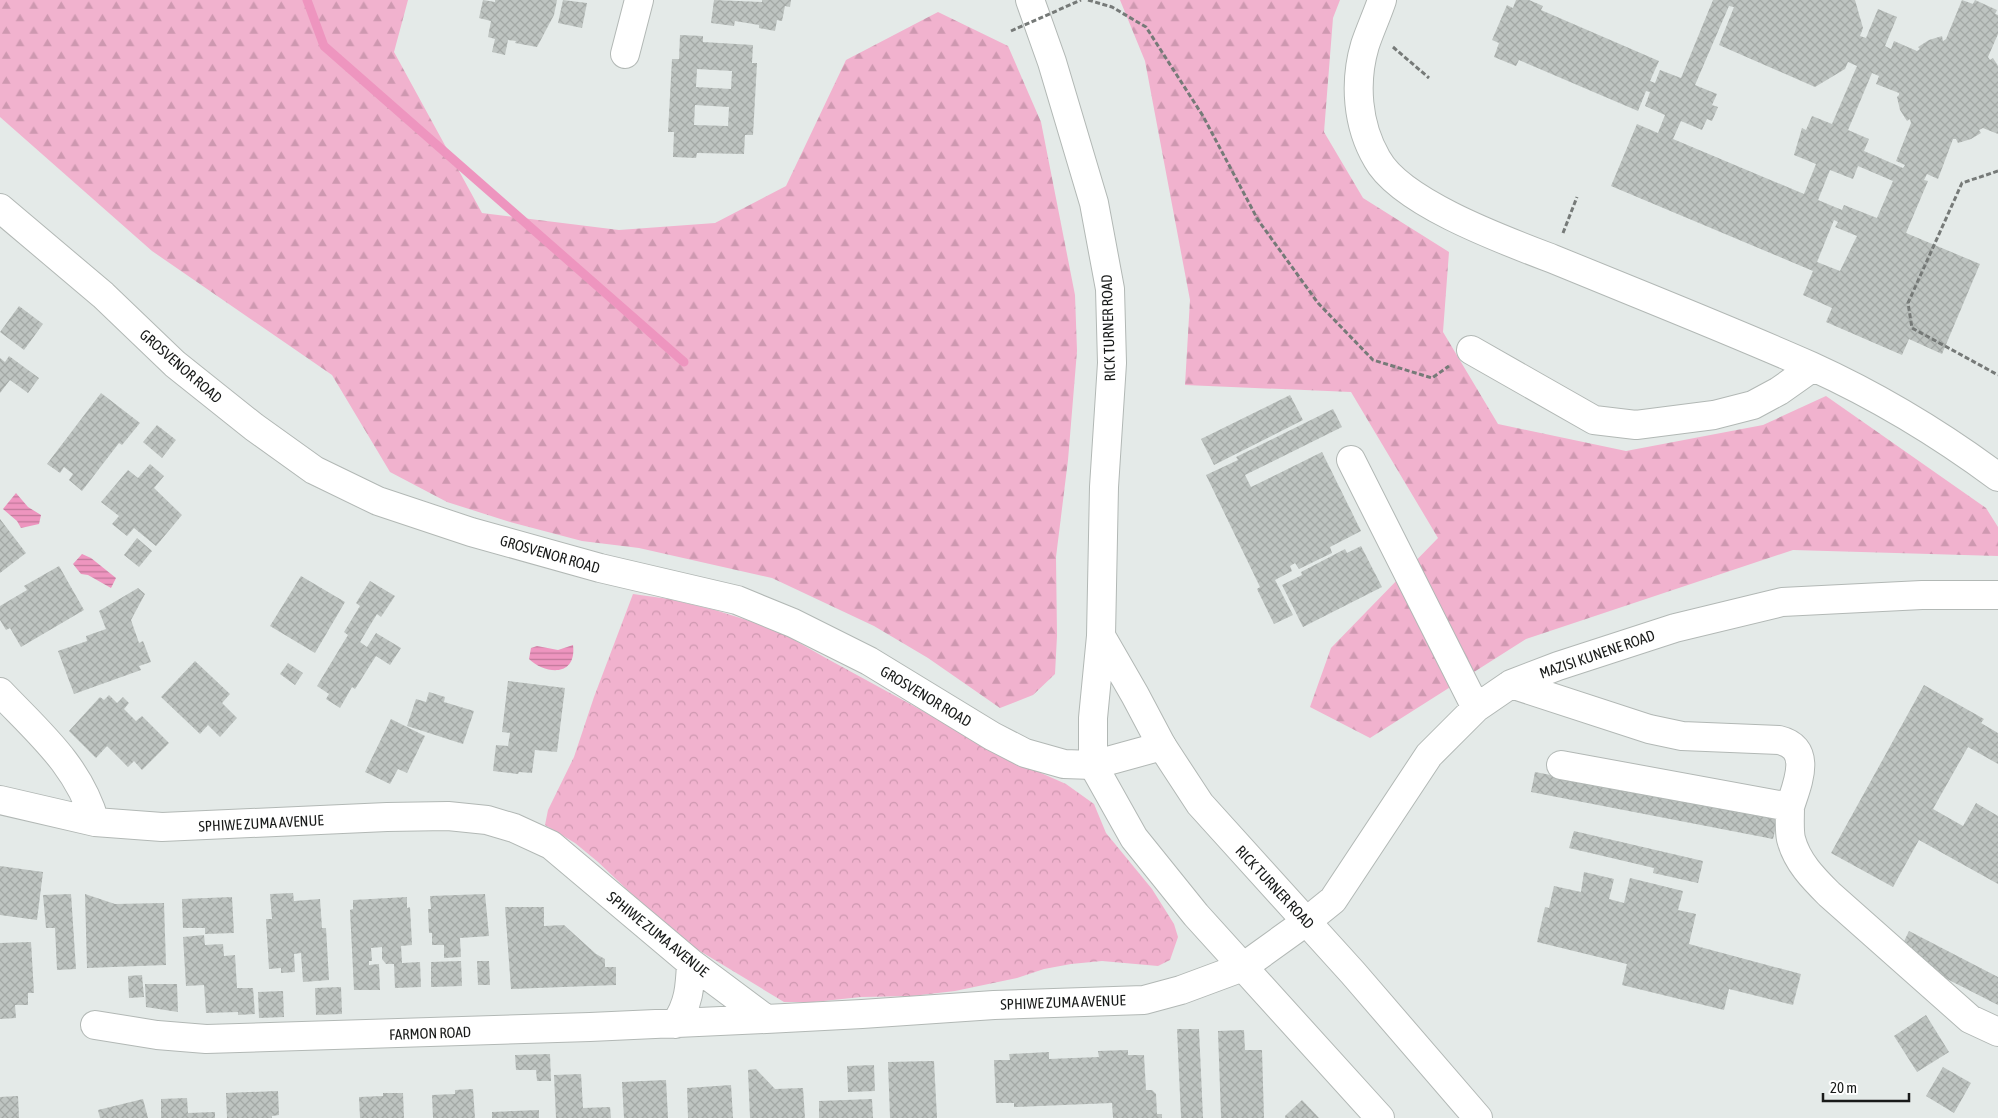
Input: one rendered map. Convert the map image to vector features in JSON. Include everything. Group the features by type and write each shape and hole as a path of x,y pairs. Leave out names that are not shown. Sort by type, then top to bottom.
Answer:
{"street":[{"path":"625,54 639,0"},
{"name":"RICK TURNER ROAD","path":"1030,0 1052,62 1094,203 1110,290 1112,363 1104,487 1101,636 1093,718 1093,765 1134,838 1196,915 1380,1118"},
{"path":"1382,0 1365,46 1358,92 1361,116 1368,140 1377,160 1391,177 1441,210 1494,236 1813,367 1887,405 1942,437 1998,477"},
{"name":"GROSVENOR ROAD","path":"0,208 103,295 175,364 254,427 314,470 378,501 471,532 600,568 737,600 792,623 869,661 992,736 1025,753 1064,764 1093,765 1162,746"},
{"path":"1471,350 1594,420 1636,425 1714,415 1753,405 1813,367"},
{"path":"1351,460 1476,708"},
{"name":"MAZISI KUNENE ROAD","path":"1307,922 1333,900 1429,755 1476,708 1511,684 1558,666 1675,628 1782,602 1922,595 1998,595"},
{"name":"RICK TURNER ROAD","path":"1101,636 1162,746 1200,804 1307,922 1478,1118"},
{"path":"1511,684 1649,729 1682,736 1786,741 1795,749 1800,758 1801,767 1790,808 1791,838 1796,854 1808,873 1829,894 1970,1019 1998,1032"},
{"path":"0,692 67,763 90,803 95,822"},
{"path":"1561,765 1790,808"},
{"name":"SPHIWE ZUMA AVENUE","path":"0,800 25,808 95,822 162,827 387,817 448,816 487,820 514,828 551,846 691,963 766,1019 994,1005 1144,1000 1182,990 1244,967 1307,922"},
{"path":"675,1024 687,1002 691,963"},
{"name":"FARMON ROAD","path":"95,1025 157,1035 206,1039 675,1024 766,1019"}],"path":[{"path":"1011,30 1081,0"},
{"path":"1088,0 1112,7 1146,27 1203,116 1258,220 1318,302 1374,360 1432,378"},
{"path":"1372,29 1429,78"},
{"path":"1998,171 1962,183 1908,304 1912,328 1998,375"},
{"path":"1554,260 1577,196"}],"green space":[{"path":"0,0 408,0 394,52 482,213 619,230 715,223 786,186 846,60 938,12 1008,46 1041,122 1075,295 1077,351 1068,460 1056,557 1057,636 1055,674 1033,695 1000,708 928,658 874,626 772,578 639,548 582,541 510,522 447,502 390,472 332,375 152,251 0,117"},
{"path":"1120,0 1340,0 1333,18 1324,132 1363,198 1449,252 1443,332 1498,424 1626,451 1763,425 1826,396 1986,508 1998,527 1998,556 1793,550 1526,639 1370,738 1310,707 1331,648 1438,538 1351,392 1185,385 1190,300 1145,61"},
{"path":"633,594 669,599 715,610 775,629 943,722 1066,784 1094,804 1106,833 1152,889 1174,924 1178,937 1170,960 1158,966 1102,961 1071,964 955,991 912,996 784,1002 690,945 656,917 598,862 575,843 545,825 548,810 574,757 594,697"}],"shaded area":[{"path":"16,493 28,507 41,515 39,524 21,528 17,521 3,509"},
{"path":"82,554 91,558 116,578 111,588 88,575 81,574 73,564"},
{"path":"573,645 573,655 570,663 565,668 559,670 544,668 529,659 531,648 537,646 558,650"}],"building":[{"path":"483,0 495,2 495,0 557,0 554,15 537,47 508,40 505,55 492,52 495,39 488,37 491,21 479,18"},
{"path":"563,0 587,3 582,28 558,23"},
{"path":"714,0 762,2 762,0 791,0 790,7 785,6 782,21 777,20 775,31 759,28 759,25 735,21 734,26 711,23"},
{"path":"1516,0 1529,0 1543,6 1541,10 1659,61 1650,81 1655,83 1660,70 1681,78 1713,0 1855,0 1863,28 1860,36 1866,38 1878,9 1897,17 1885,46 1891,49 1894,41 1917,51 1920,49 1918,47 1929,40 1942,36 1943,41 1946,39 1962,0 1973,4 1975,0 1997,10 1995,14 1998,15 1998,34 1988,57 1990,60 1993,58 1998,66 1998,134 1983,128 1979,130 1981,133 1971,139 1958,143 1956,139 1953,139 1938,179 1927,174 1924,180 1928,181 1906,233 1980,264 1942,354 1909,339 1902,355 1826,322 1832,308 1803,295 1813,271 1611,186 1637,124 1658,133 1665,115 1645,106 1650,92 1646,91 1638,111 1519,60 1516,66 1494,57 1499,43 1492,40 1507,5 1513,8","holes":["1729,6 1734,7 1719,45 1815,87 1845,69 1848,62 1857,66 1832,124 1812,116 1806,130 1802,128 1794,155 1816,164 1804,194 1673,139 1681,121 1702,130 1707,119 1712,121 1718,107 1712,105 1717,94 1695,85","1872,73 1879,76 1876,84 1899,93 1897,97 1900,110 1907,121 1910,119 1911,123 1896,161 1905,165 1903,168 1864,151 1869,139 1848,130","1858,166 1893,181 1877,218 1844,205 1842,210 1818,200 1830,170 1853,179","1834,220 1838,222 1835,227 1857,236 1840,271 1817,262"]},
{"path":"680,35 703,36 703,42 753,45 752,63 757,63 753,135 745,135 744,154 697,153 696,158 673,157 674,132 668,132 672,59 679,59","holes":["697,69 732,71 731,89 696,87","695,105 729,107 728,126 694,125"]},
{"path":"19,306 43,324 24,350 0,332"},
{"path":"9,356 39,378 28,393 10,380 0,393 0,358 5,362"},
{"path":"101,393 140,423 122,445 119,443 82,491 69,480 73,474 64,467 60,473 47,464"},
{"path":"1290,395 1303,420 1214,465 1201,439"},
{"path":"1333,409 1342,427 1245,475 1251,487 1322,452 1361,531 1330,547 1332,553 1299,569 1295,563 1290,566 1292,571 1275,580 1293,615 1274,624 1257,589 1260,587 1206,475 1238,460 1236,457"},
{"path":"157,425 176,440 162,458 143,442"},
{"path":"150,464 164,476 154,488 182,515 156,546 134,528 127,536 112,524 119,516 101,502 128,470 138,478"},
{"path":"0,519 26,553 0,573"},
{"path":"137,538 152,551 139,567 124,555"},
{"path":"1361,546 1382,587 1303,627 1282,585 1302,575 1301,572 1345,549 1347,553"},
{"path":"59,566 84,610 21,647 10,628 6,630 0,620 0,606 27,590 24,586"},
{"path":"301,576 345,602 315,653 270,626"},
{"path":"370,581 395,596 381,617 377,614 360,642 367,647 376,633 401,648 390,665 376,656 355,689 352,687 340,708 326,699 329,694 317,686 348,635 344,632 360,606 356,603"},
{"path":"138,588 145,594 131,620 139,643 143,641 151,662 139,666 141,670 74,694 58,651 87,641 86,636 106,629 99,611"},
{"path":"195,661 230,694 222,703 237,718 220,737 208,725 200,734 161,697"},
{"path":"288,663 303,673 295,685 280,674"},
{"path":"508,681 565,688 557,752 535,750 532,773 519,772 518,774 493,771 496,745 508,746 510,733 502,732"},
{"path":"1924,685 1984,719 1981,723 1998,733 1998,764 1968,747 1933,809 1963,826 1976,803 1998,816 1998,884 1919,840 1893,887 1831,853"},
{"path":"429,692 445,697 444,702 474,711 463,744 407,726 416,699 426,702"},
{"path":"109,695 117,703 123,697 129,703 124,709 136,721 142,716 169,743 142,770 134,761 128,767 107,746 96,758 69,731 100,697 104,700"},
{"path":"391,719 425,736 407,773 398,769 390,784 365,772"},
{"path":"1535,772 1778,819 1773,839 1531,792"},
{"path":"1574,831 1703,861 1698,883 1653,873 1654,868 1569,848"},
{"path":"0,866 43,872 37,920 0,915"},
{"path":"1584,872 1614,879 1609,899 1624,903 1630,878 1683,891 1678,910 1696,914 1689,944 1801,974 1793,1005 1729,989 1724,1010 1622,985 1627,964 1537,942 1545,907 1549,908 1554,886 1581,892"},
{"path":"293,893 294,901 320,899 322,928 326,928 329,980 303,982 301,953 294,954 295,972 281,973 281,968 269,969 266,919 272,919 270,894"},
{"path":"71,894 76,969 57,970 55,928 46,928 43,895"},
{"path":"85,894 115,904 164,903 166,965 87,968"},
{"path":"485,894 489,936 460,938 461,957 444,958 444,945 432,945 432,933 429,933 428,909 431,909 430,896"},
{"path":"232,897 234,933 205,934 205,928 183,928 182,899"},
{"path":"407,897 407,908 410,907 412,945 401,946 402,963 420,962 421,987 395,988 394,964 386,964 382,959 382,947 371,948 372,961 369,961 369,965 379,964 380,990 354,990 350,910 353,909 353,900"},
{"path":"505,907 544,907 544,926 564,925 596,954 605,959 605,967 616,967 616,985 511,989"},
{"path":"1909,931 1998,977 1998,1005 1898,954"},
{"path":"204,935 205,945 223,944 224,956 235,955 237,988 253,988 255,1014 238,1015 238,1012 206,1013 204,985 186,986 183,937"},
{"path":"31,942 34,993 28,993 28,1005 15,1005 16,1018 0,1019 0,943"},
{"path":"461,961 462,986 431,987 431,962"},
{"path":"477,961 489,961 490,985 478,985"},
{"path":"142,975 144,997 129,998 128,976"},
{"path":"145,984 177,984 178,1012 146,1007"},
{"path":"341,987 342,1014 316,1015 315,988"},
{"path":"283,991 284,1017 259,1018 258,992"},
{"path":"1926,1015 1949,1052 1917,1072 1894,1036"},
{"path":"1177,1029 1199,1029 1203,1118 1181,1118"},
{"path":"1244,1030 1245,1050 1262,1050 1264,1118 1221,1118 1218,1031"},
{"path":"1128,1050 1128,1055 1144,1055 1146,1090 1152,1090 1156,1094 1157,1114 1162,1114 1162,1118 1113,1118 1112,1103 1014,1107 1014,1103 996,1103 994,1060 1010,1060 1009,1054 1049,1052 1049,1059 1099,1057 1098,1051"},
{"path":"550,1054 551,1081 537,1081 536,1070 516,1070 515,1055"},
{"path":"934,1061 937,1118 890,1118 888,1062"},
{"path":"874,1065 875,1091 848,1092 847,1066"},
{"path":"1943,1067 1971,1083 1954,1113 1926,1096"},
{"path":"756,1069 775,1089 803,1088 805,1118 750,1118 748,1070"},
{"path":"581,1074 583,1108 610,1107 611,1118 556,1118 554,1075"},
{"path":"666,1080 668,1118 624,1118 622,1082"},
{"path":"731,1085 733,1118 688,1118 687,1088"},
{"path":"473,1089 475,1118 433,1118 432,1095 455,1094 455,1090"},
{"path":"278,1091 279,1115 272,1116 272,1118 227,1118 226,1093"},
{"path":"383,1093 403,1093 404,1118 360,1118 359,1097 383,1096"},
{"path":"18,1096 19,1118 0,1118 0,1097"},
{"path":"187,1098 188,1113 215,1112 215,1118 161,1118 161,1099"},
{"path":"143,1099 148,1118 100,1118 98,1110"},
{"path":"872,1099 873,1118 819,1118 819,1101"},
{"path":"1302,1100 1319,1118 1285,1118 1285,1116"},
{"path":"539,1110 539,1118 492,1118 492,1112"}],"waterway":[{"path":"307,0 324,46 684,362"}]}
